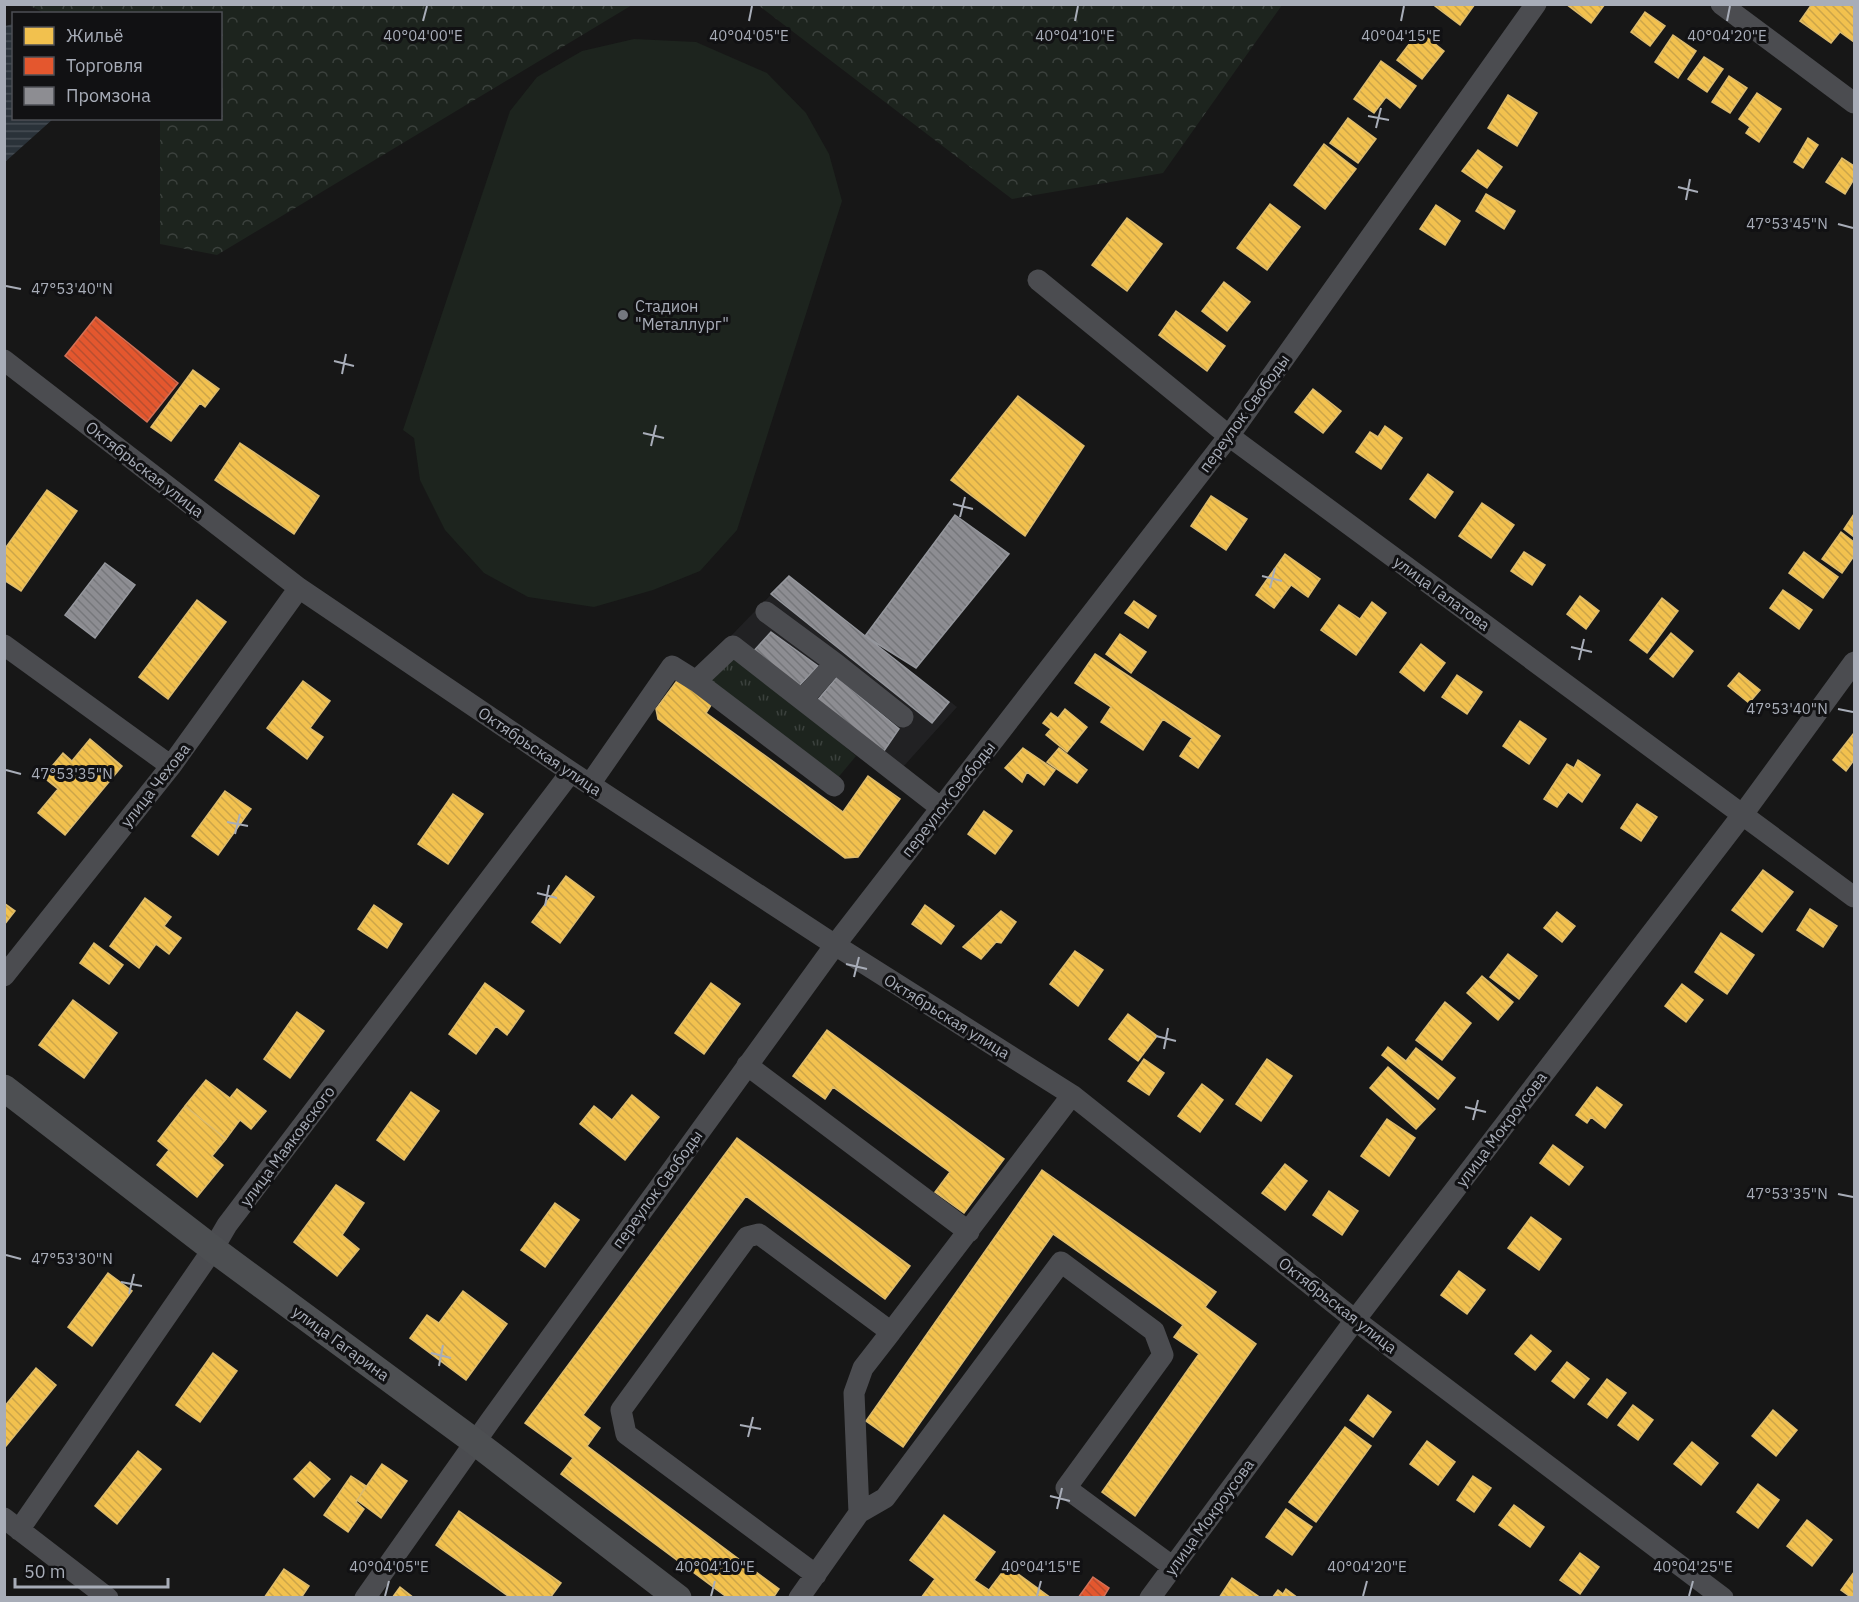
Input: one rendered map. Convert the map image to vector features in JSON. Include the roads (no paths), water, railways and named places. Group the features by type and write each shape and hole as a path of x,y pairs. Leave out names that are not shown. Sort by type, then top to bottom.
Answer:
{"main road":[{"name":"улица Гагарина","path":"4,1088 213,1249 475,1442 678,1598"}],"street":[{"name":"переулок Свободы","path":"365,1598 475,1442 835,945 1229,436 1536,4"},
{"path":"1721,4 1854,103"},
{"name":"улица Галатова","path":"1038,280 1229,436 1854,897"},
{"name":"Октябрьская улица","path":"4,360 299,588 571,772 835,945 1072,1095 1355,1320 1723,1598"},
{"name":"улица Чехова","path":"4,976 171,766 299,588"},
{"path":"766,612 836,663 903,717"},
{"path":"4,645 171,766"},
{"path":"696,681 733,646 941,808"},
{"name":"улица Мокроусова","path":"1150,1598 1355,1320 1743,814 1854,662"},
{"path":"802,700 836,663"},
{"path":"590,784 672,666 696,681 834,786"},
{"name":"улица Маяковского","path":"12,1524 213,1249 234,1216 571,772"},
{"path":"747,1065 969,1232"},
{"path":"859,1513 854,1393 863,1368 1072,1095"},
{"path":"816,1575 626,1434 621,1410 747,1237 759,1233 891,1332"},
{"path":"799,1598 859,1513 885,1498 1061,1262 1154,1331 1163,1355 1066,1488 1173,1567"},
{"path":"12,1524 108,1598"}],"place":[{"name":"Стадион \"Металлург\"","path":"623,315"}]}
